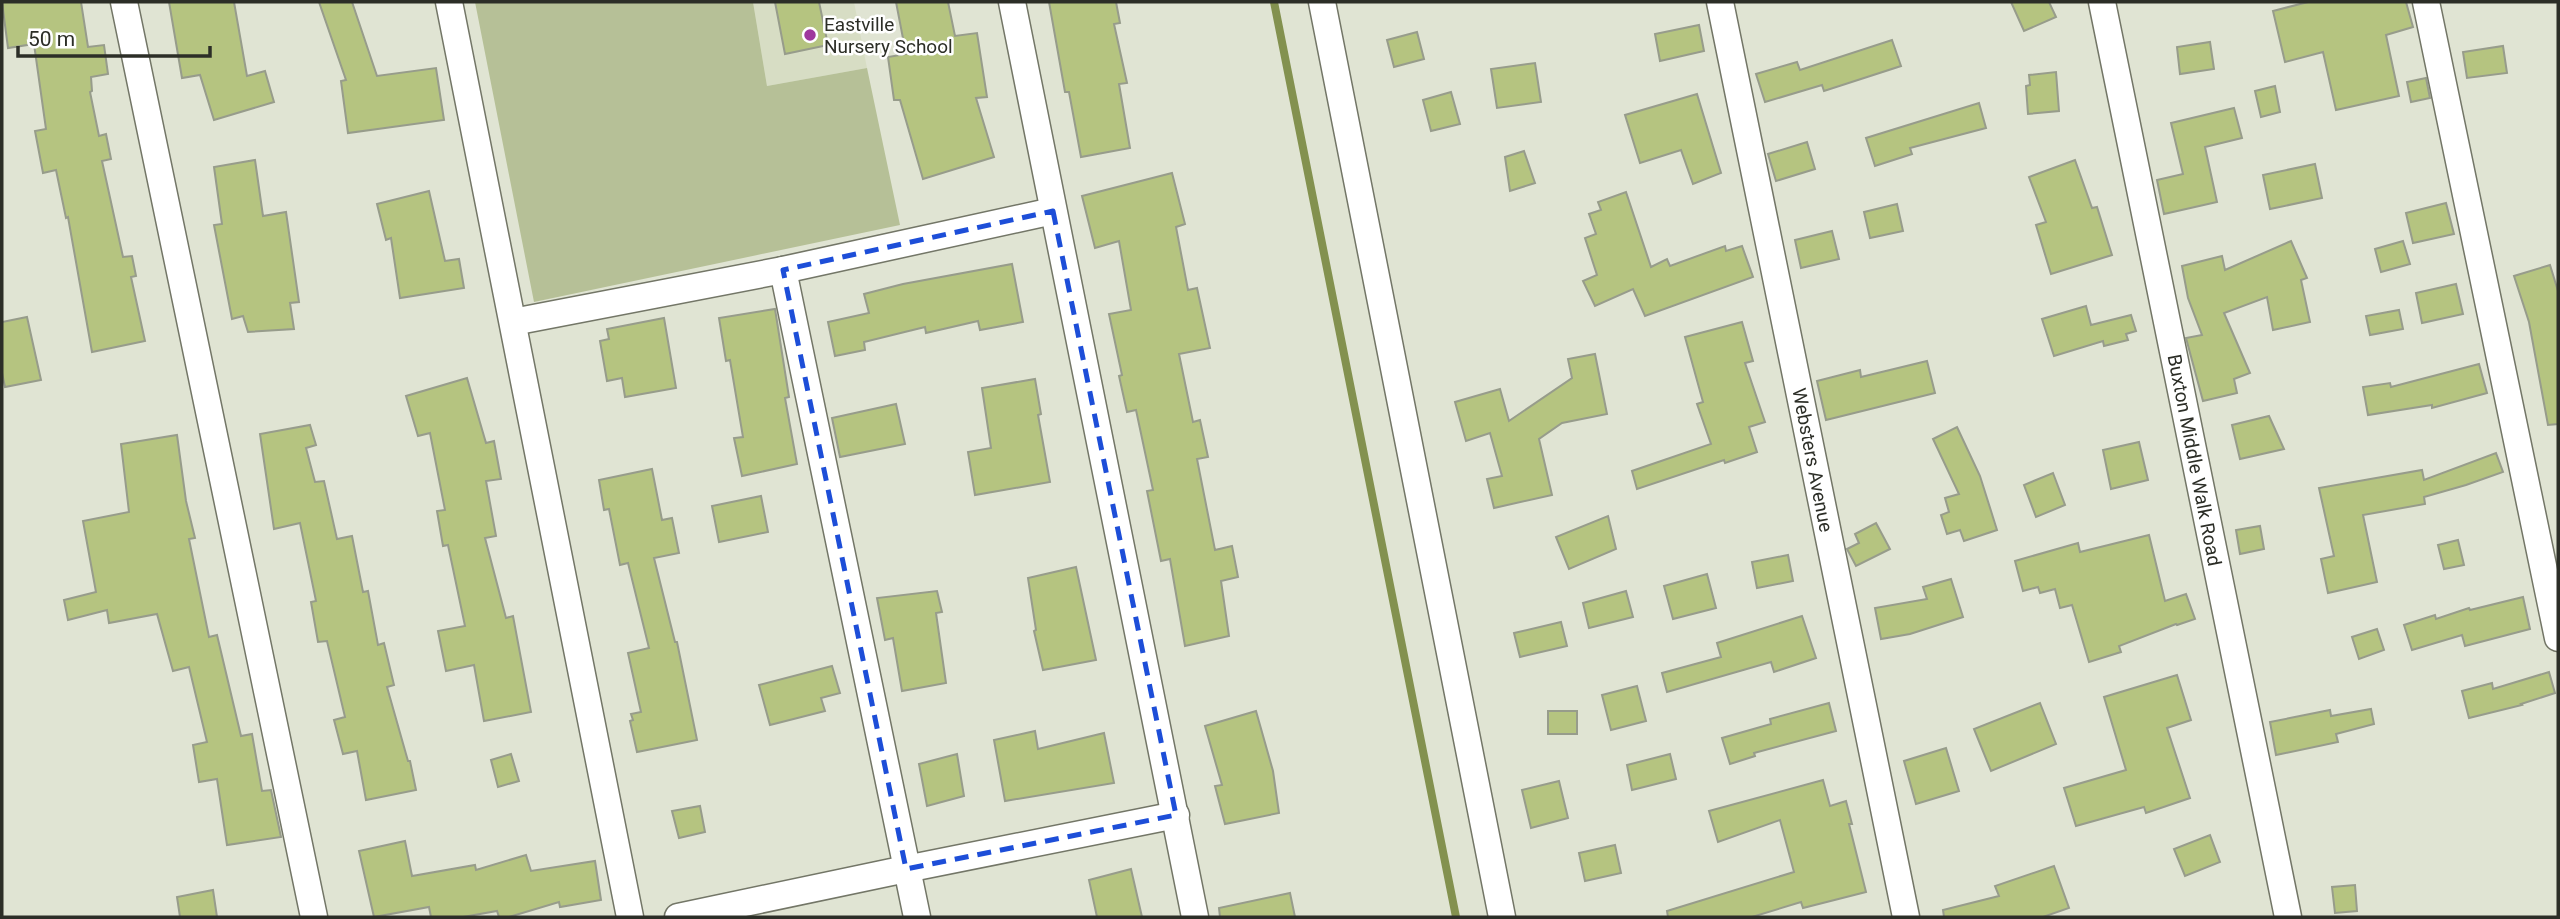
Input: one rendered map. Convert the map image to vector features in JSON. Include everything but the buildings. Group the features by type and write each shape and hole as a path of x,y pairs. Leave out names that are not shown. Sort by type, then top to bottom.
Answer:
{"street":[{"path":"124,2 314,917"},
{"path":"449,2 630,917"},
{"path":"1012,2 1195,917"},
{"path":"1322,2 1502,917"},
{"name":"Websters Avenue","path":"1720,2 1906,917"},
{"name":"Buxton Middle Walk Road","path":"2102,2 2288,917"},
{"path":"2426,2 2558,638"},
{"path":"513,322 783,270 1053,211"},
{"path":"783,270 917,917"},
{"path":"678,917 1176,815"}],"highlighted area":[{"path":"1053,211 1176,815 906,869 783,270"}],"shaded area":[{"name":"Eastville Nursery School","path":"753,2 854,2 867,68 767,86"}],"green space":[{"path":"475,2 753,2 767,86 867,68 900,225 534,302"}],"waterway":[{"path":"1274,2 1456,917"}],"place":[{"name":"Eastville Nursery School","path":"810,35"}]}
